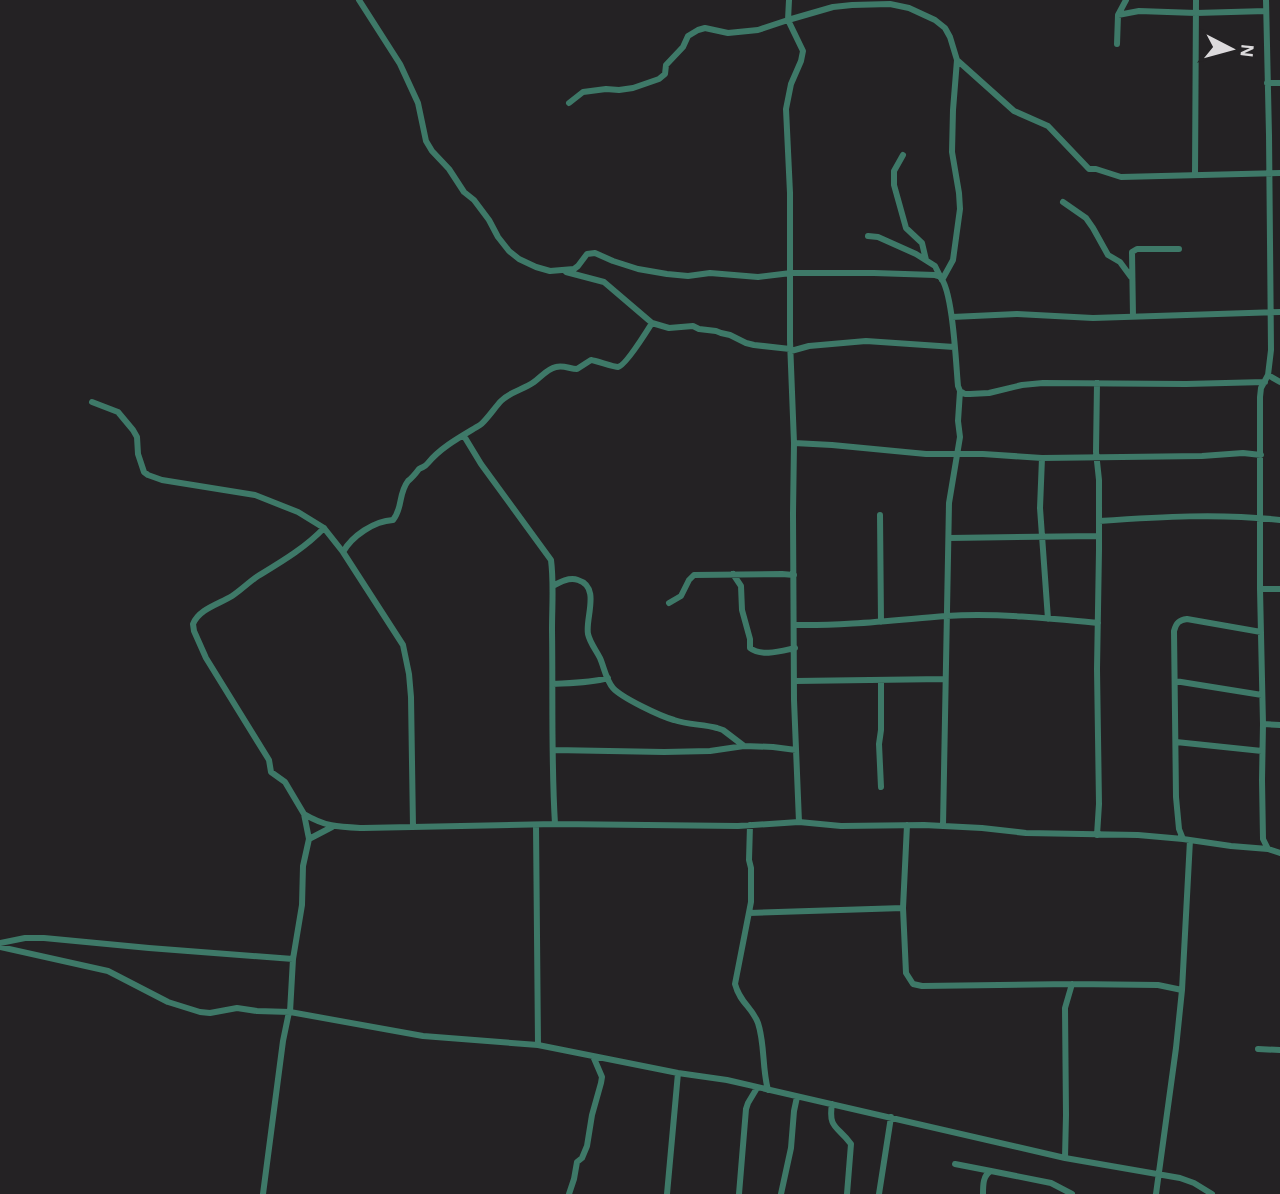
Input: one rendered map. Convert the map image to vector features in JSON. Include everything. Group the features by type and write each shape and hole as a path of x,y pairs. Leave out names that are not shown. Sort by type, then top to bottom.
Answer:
{"street":[{"path":"359,0 400,64 418,103 426,141 432,151 449,169 464,192 474,200 509,251 519,259 550,271 573,269 587,254 595,253 638,269 688,276 791,273 931,274 941,279"},
{"path":"789,0 788,20 803,51 791,83 786,109 799,822"},
{"path":"1117,44 1118,15 1126,0"},
{"path":"1195,175 1196,0"},
{"path":"1266,0 1271,350 1260,397 1259,518 1262,780 1264,839 1268,849"},
{"path":"569,103 583,92 633,88 659,79 688,36 705,28 728,33 758,30 832,8 852,5 890,4 909,8 935,20 945,28 950,37 957,60 952,152 960,209 953,260 941,279"},
{"path":"1118,15 1139,11 1266,11"},
{"path":"957,60 1014,111 1048,126 1089,169 1121,177 1280,173"},
{"path":"1267,83 1280,83"},
{"path":"903,155 894,172 894,185 906,228 922,243 926,260"},
{"path":"1063,202 1086,218 1108,255 1120,262 1132,278"},
{"path":"869,236 878,237 935,266 952,317 960,391 958,454 949,498 943,826"},
{"path":"1133,316 1132,252 1137,249 1180,249"},
{"path":"561,271 604,282 652,323 669,328 693,326 730,335 754,345 790,350 866,341 954,347"},
{"path":"952,317 1017,314 1093,318 1280,312"},
{"path":"342,552 347,544 372,525 393,520 398,515 402,492 407,483 434,455 481,424 509,394 526,387 553,368 577,369 590,360 620,367 642,341 652,323"},
{"path":"960,391 965,394 989,393 1043,383 1266,379 1280,382"},
{"path":"1097,383 1097,835"},
{"path":"92,402 118,412 133,430 137,437 138,454 144,472 148,475 162,480 255,495 298,512 324,528 403,645 411,697 413,827"},
{"path":"464,436 481,464 551,560 555,824"},
{"path":"794,443 926,454 1042,458 1243,453 1261,455"},
{"path":"1042,458 1040,504 1048,619"},
{"path":"880,514 881,622"},
{"path":"1099,521 1197,516 1280,520"},
{"path":"263,1194 283,1041 290,1012 293,959 302,905 303,866 309,839 304,814 285,782 271,772 269,760 206,658 193,624 201,614 275,567 324,528"},
{"path":"949,538 1098,536"},
{"path":"733,574 741,586 742,610 750,648 756,652 781,652 795,648"},
{"path":"669,603 681,596 692,575 794,575"},
{"path":"553,586 572,579 587,585 591,603 588,636 610,685 619,693 673,720 717,727 744,746"},
{"path":"1260,589 1280,589"},
{"path":"794,625 948,616 1098,622"},
{"path":"1156,1194 1182,990 1187,839 1179,829 1176,797 1175,624 1180,620 1187,620 1261,632"},
{"path":"553,684 608,678"},
{"path":"795,681 946,679"},
{"path":"881,680 881,730 878,744 881,787"},
{"path":"1175,681 1262,695"},
{"path":"1263,724 1280,725"},
{"path":"1176,742 1262,751"},
{"path":"554,750 687,752 744,746 796,750"},
{"path":"304,814 319,823 334,827 363,828 555,824 750,825 799,822 841,826 943,826 1026,833 1138,835 1268,849 1280,853"},
{"path":"536,825 538,1045"},
{"path":"750,825 749,913 736,984 738,994 758,1022 768,1090"},
{"path":"907,825 903,908 906,974 913,984 1158,985 1182,990"},
{"path":"309,839 334,827"},
{"path":"749,913 903,908"},
{"path":"0,945 25,938 44,938 293,959"},
{"path":"0,945 108,971 169,1002 200,1012 211,1013 237,1008 290,1012 423,1036 538,1045 716,1078 1065,1158 1160,1174 1194,1183 1212,1194"},
{"path":"1065,1158 1065,1008 1072,984"},
{"path":"1258,1049 1280,1050"},
{"path":"569,1194 577,1162 582,1158 587,1146 601,1083 602,1077 593,1056"},
{"path":"667,1194 678,1073"},
{"path":"739,1194 746,1109 757,1088"},
{"path":"781,1194 791,1148 797,1097"},
{"path":"832,1104 831,1122 850,1144 847,1194"},
{"path":"879,1194 891,1117"},
{"path":"955,1164 1051,1184 1072,1194"},
{"path":"983,1194 985,1178 991,1171"}]}
